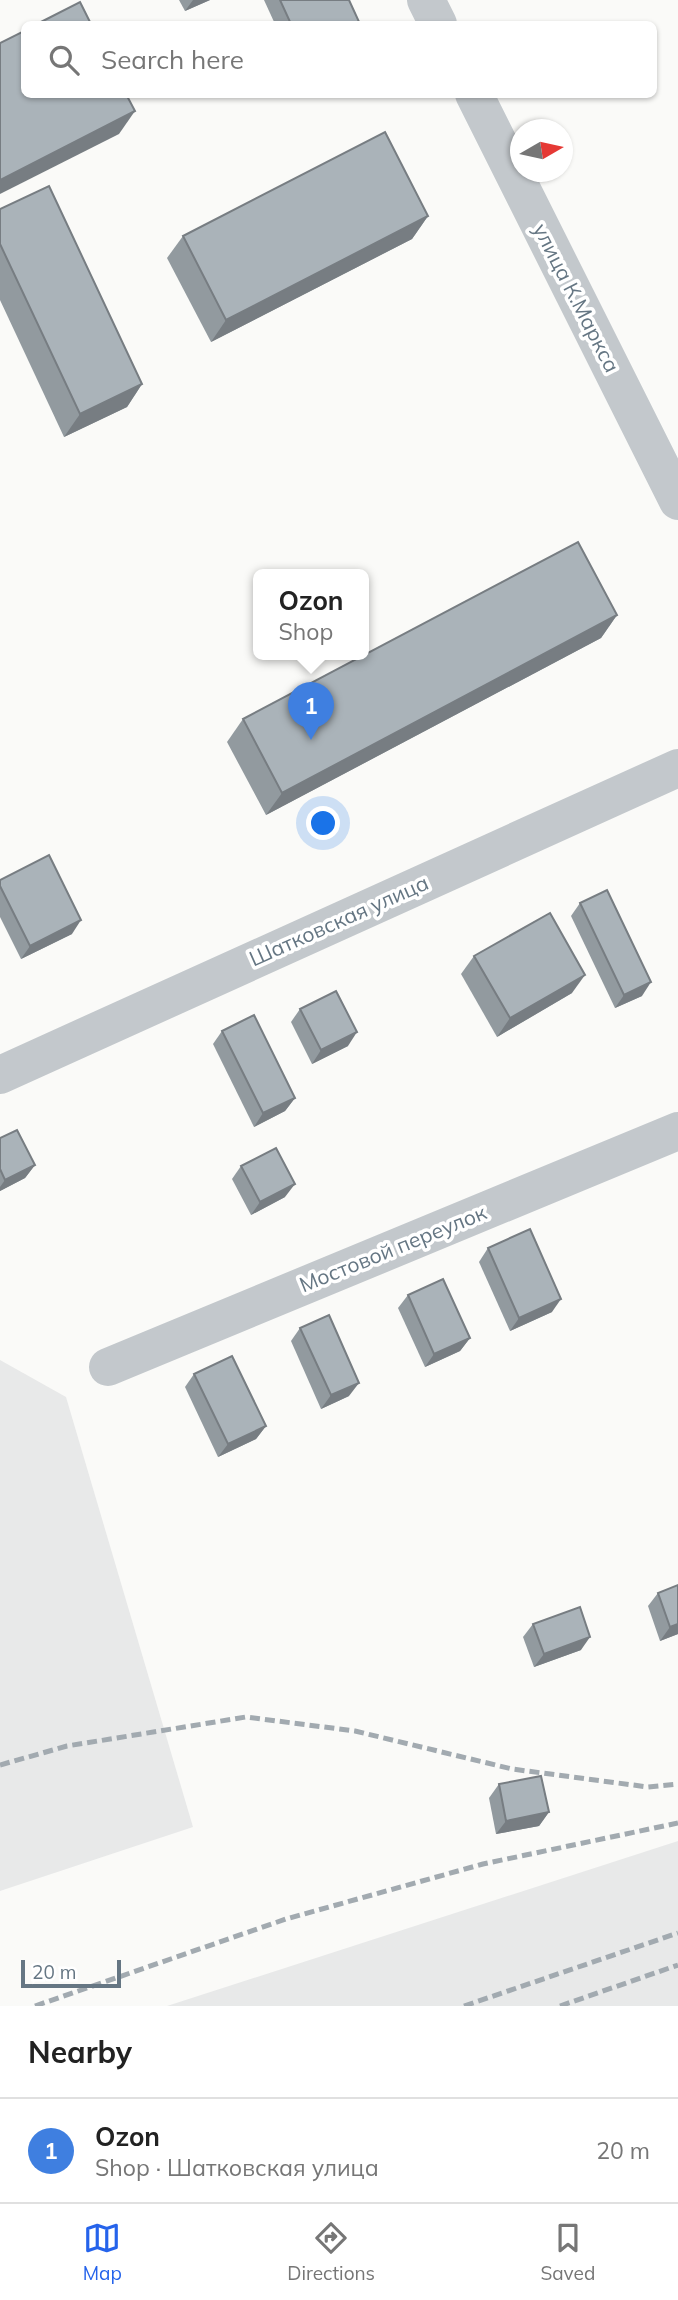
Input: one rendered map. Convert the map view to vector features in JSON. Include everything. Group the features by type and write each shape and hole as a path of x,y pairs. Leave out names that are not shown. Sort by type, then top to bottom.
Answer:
{"street":[{"path":"426,0 436,21"},
{"name":"улица К.Маркса","path":"476,98 678,501"},
{"name":"Шатковская улица","path":"0,1075 678,768"},
{"name":"Мостовой переулок","path":"108,1367 678,1131"}],"shaded area":[{"path":"0,1360 66,1397 193,1827 0,1891"},
{"path":"678,1841 678,2006 167,2006"}],"building":[{"path":"280,0 349,0 359,21 290,21"},
{"path":"80,2 90,21 43,21"},
{"path":"21,32 21,98 128,98 135,111 0,180 0,43"},
{"path":"385,132 428,216 226,320 183,236"},
{"path":"49,186 142,384 80,414 0,244 0,209"},
{"path":"578,542 617,615 282,793 243,719 355,660 369,660 369,652"},
{"path":"49,855 81,920 30,946 0,886 0,880"},
{"path":"607,890 651,982 624,995 580,903"},
{"path":"550,913 585,975 510,1018 474,956"},
{"path":"336,991 357,1032 321,1050 300,1009"},
{"path":"254,1015 295,1098 263,1113 222,1031"},
{"path":"17,1130 35,1165 5,1180 0,1169 0,1138"},
{"path":"276,1148 295,1184 260,1202 241,1166"},
{"path":"530,1229 561,1299 519,1318 488,1248"},
{"path":"443,1279 470,1338 434,1354 408,1295"},
{"path":"329,1315 359,1383 331,1395 300,1328"},
{"path":"232,1356 266,1426 228,1444 194,1374"},
{"path":"678,1585 678,1624 670,1627 658,1593"},
{"path":"580,1607 590,1637 544,1654 533,1624"},
{"path":"541,1776 549,1812 506,1821 499,1784"}],"railway":[{"path":"0,1765 67,1746 246,1717 355,1731 512,1769 648,1787 678,1784"},
{"path":"35,2006 286,1919 483,1864 678,1823"},
{"path":"464,2006 678,1933"},
{"path":"560,2006 678,1965"}],"place":[{"name":"Ozon","path":"311,740"}]}
